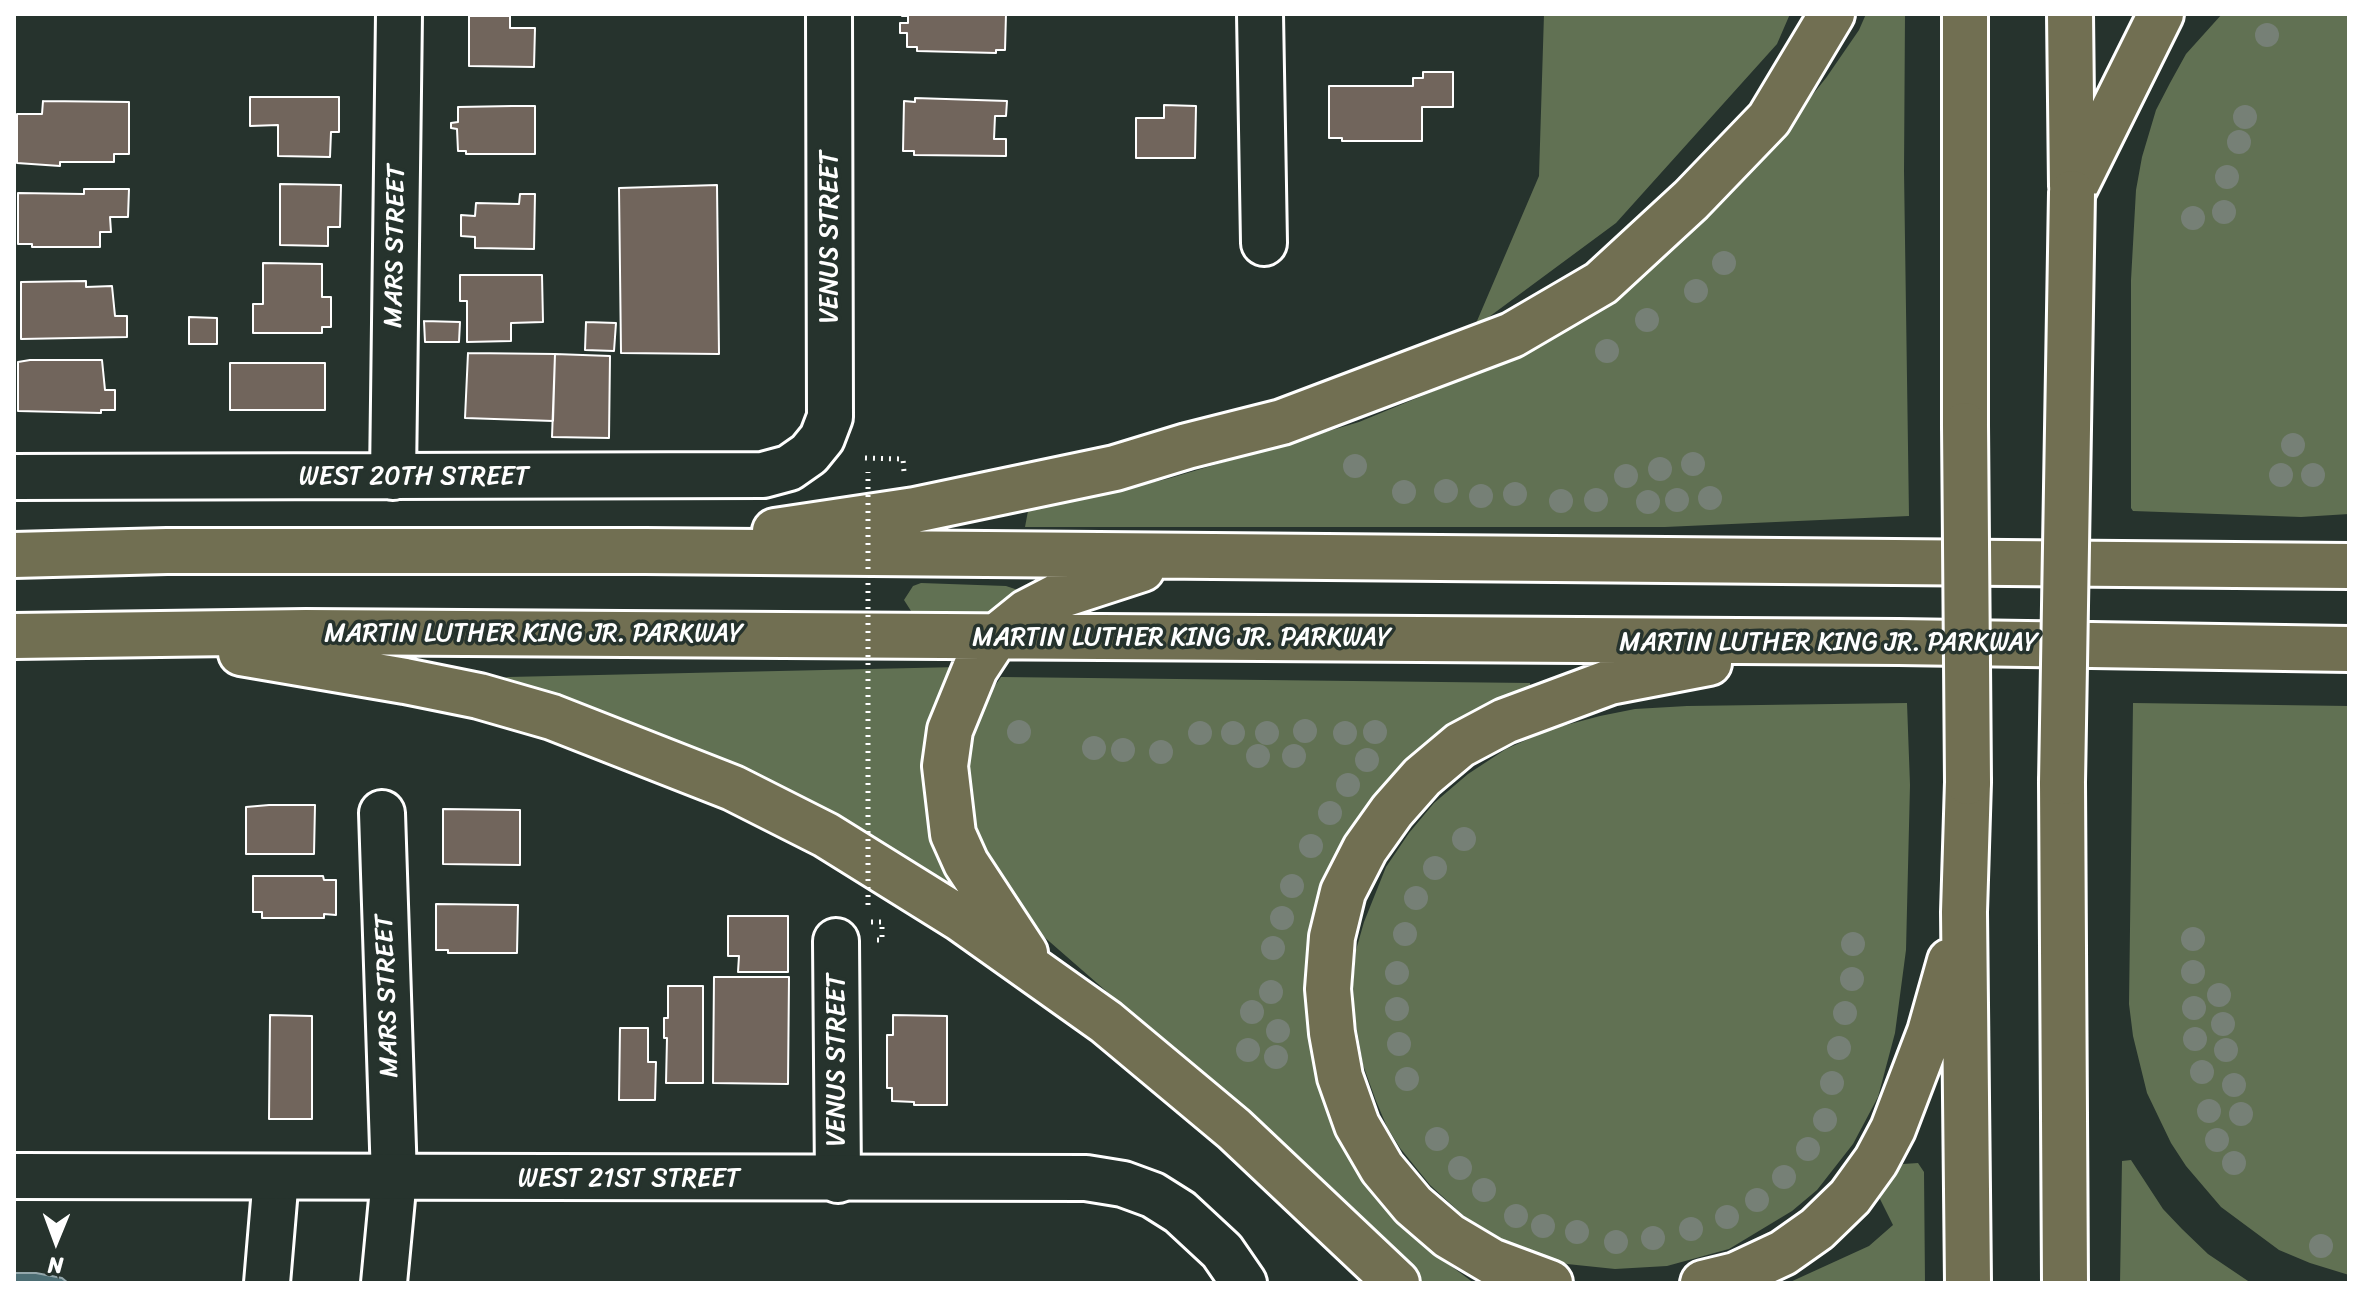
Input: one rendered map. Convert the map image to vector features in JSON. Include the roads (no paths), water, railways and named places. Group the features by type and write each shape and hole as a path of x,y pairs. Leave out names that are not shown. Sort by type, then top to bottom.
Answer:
{"highway":[{"path":"645,551 915,510 1115,468 1282,422 1512,335 1601,283 1691,200 1769,119 1832,14"},
{"path":"1965,14 1968,782 1964,912 1968,1283"},
{"path":"2065,1283 2062,782 2072,193 2070,14"},
{"path":"2072,193 2161,14"},
{"path":"14,555 167,551 645,551 2349,566"},
{"path":"1203,557 1141,569 1056,597 1027,612 996,637 975,669 950,730 945,766 953,834 966,863 1026,954 1234,1129 1397,1283"},
{"name":"MARTIN LUTHER KING JR. PARKWAY","path":"14,636 306,632 1898,642 2349,649"},
{"path":"124,633 479,696 552,717 641,750 733,788 826,835 961,919 1106,1022"},
{"path":"1550,1283 1491,1261 1449,1236 1413,1205 1382,1168 1357,1125 1340,1077 1328,989 1332,937 1343,892 1365,849 1422,777 1460,745 1505,721 1555,701 1610,682 1672,668 1898,642"},
{"path":"1703,1283 1736,1275 1783,1253 1806,1237 1850,1197 1876,1161 1893,1129 1925,1046 1964,912"}],"street":[{"name":"MARS STREET","path":"393,477 399,14"},
{"name":"VENUS STREET","path":"809,454 822,438 830,417 829,14"},
{"path":"1260,14 1264,243"},
{"name":"WEST 20TH STREET","path":"14,477 763,475 789,468 809,454"},
{"name":"MARS STREET","path":"382,813 394,1178 384,1283"},
{"name":"VENUS STREET","path":"836,941 838,1180"},
{"name":"WEST 21ST STREET","path":"14,1176 838,1180 1086,1178 1123,1184 1153,1195 1180,1212 1233,1267"},
{"path":"267,1283 276,1177"}],"water":[{"path":"14,1273 36,1273 62,1278 68,1283 14,1283"}]}
